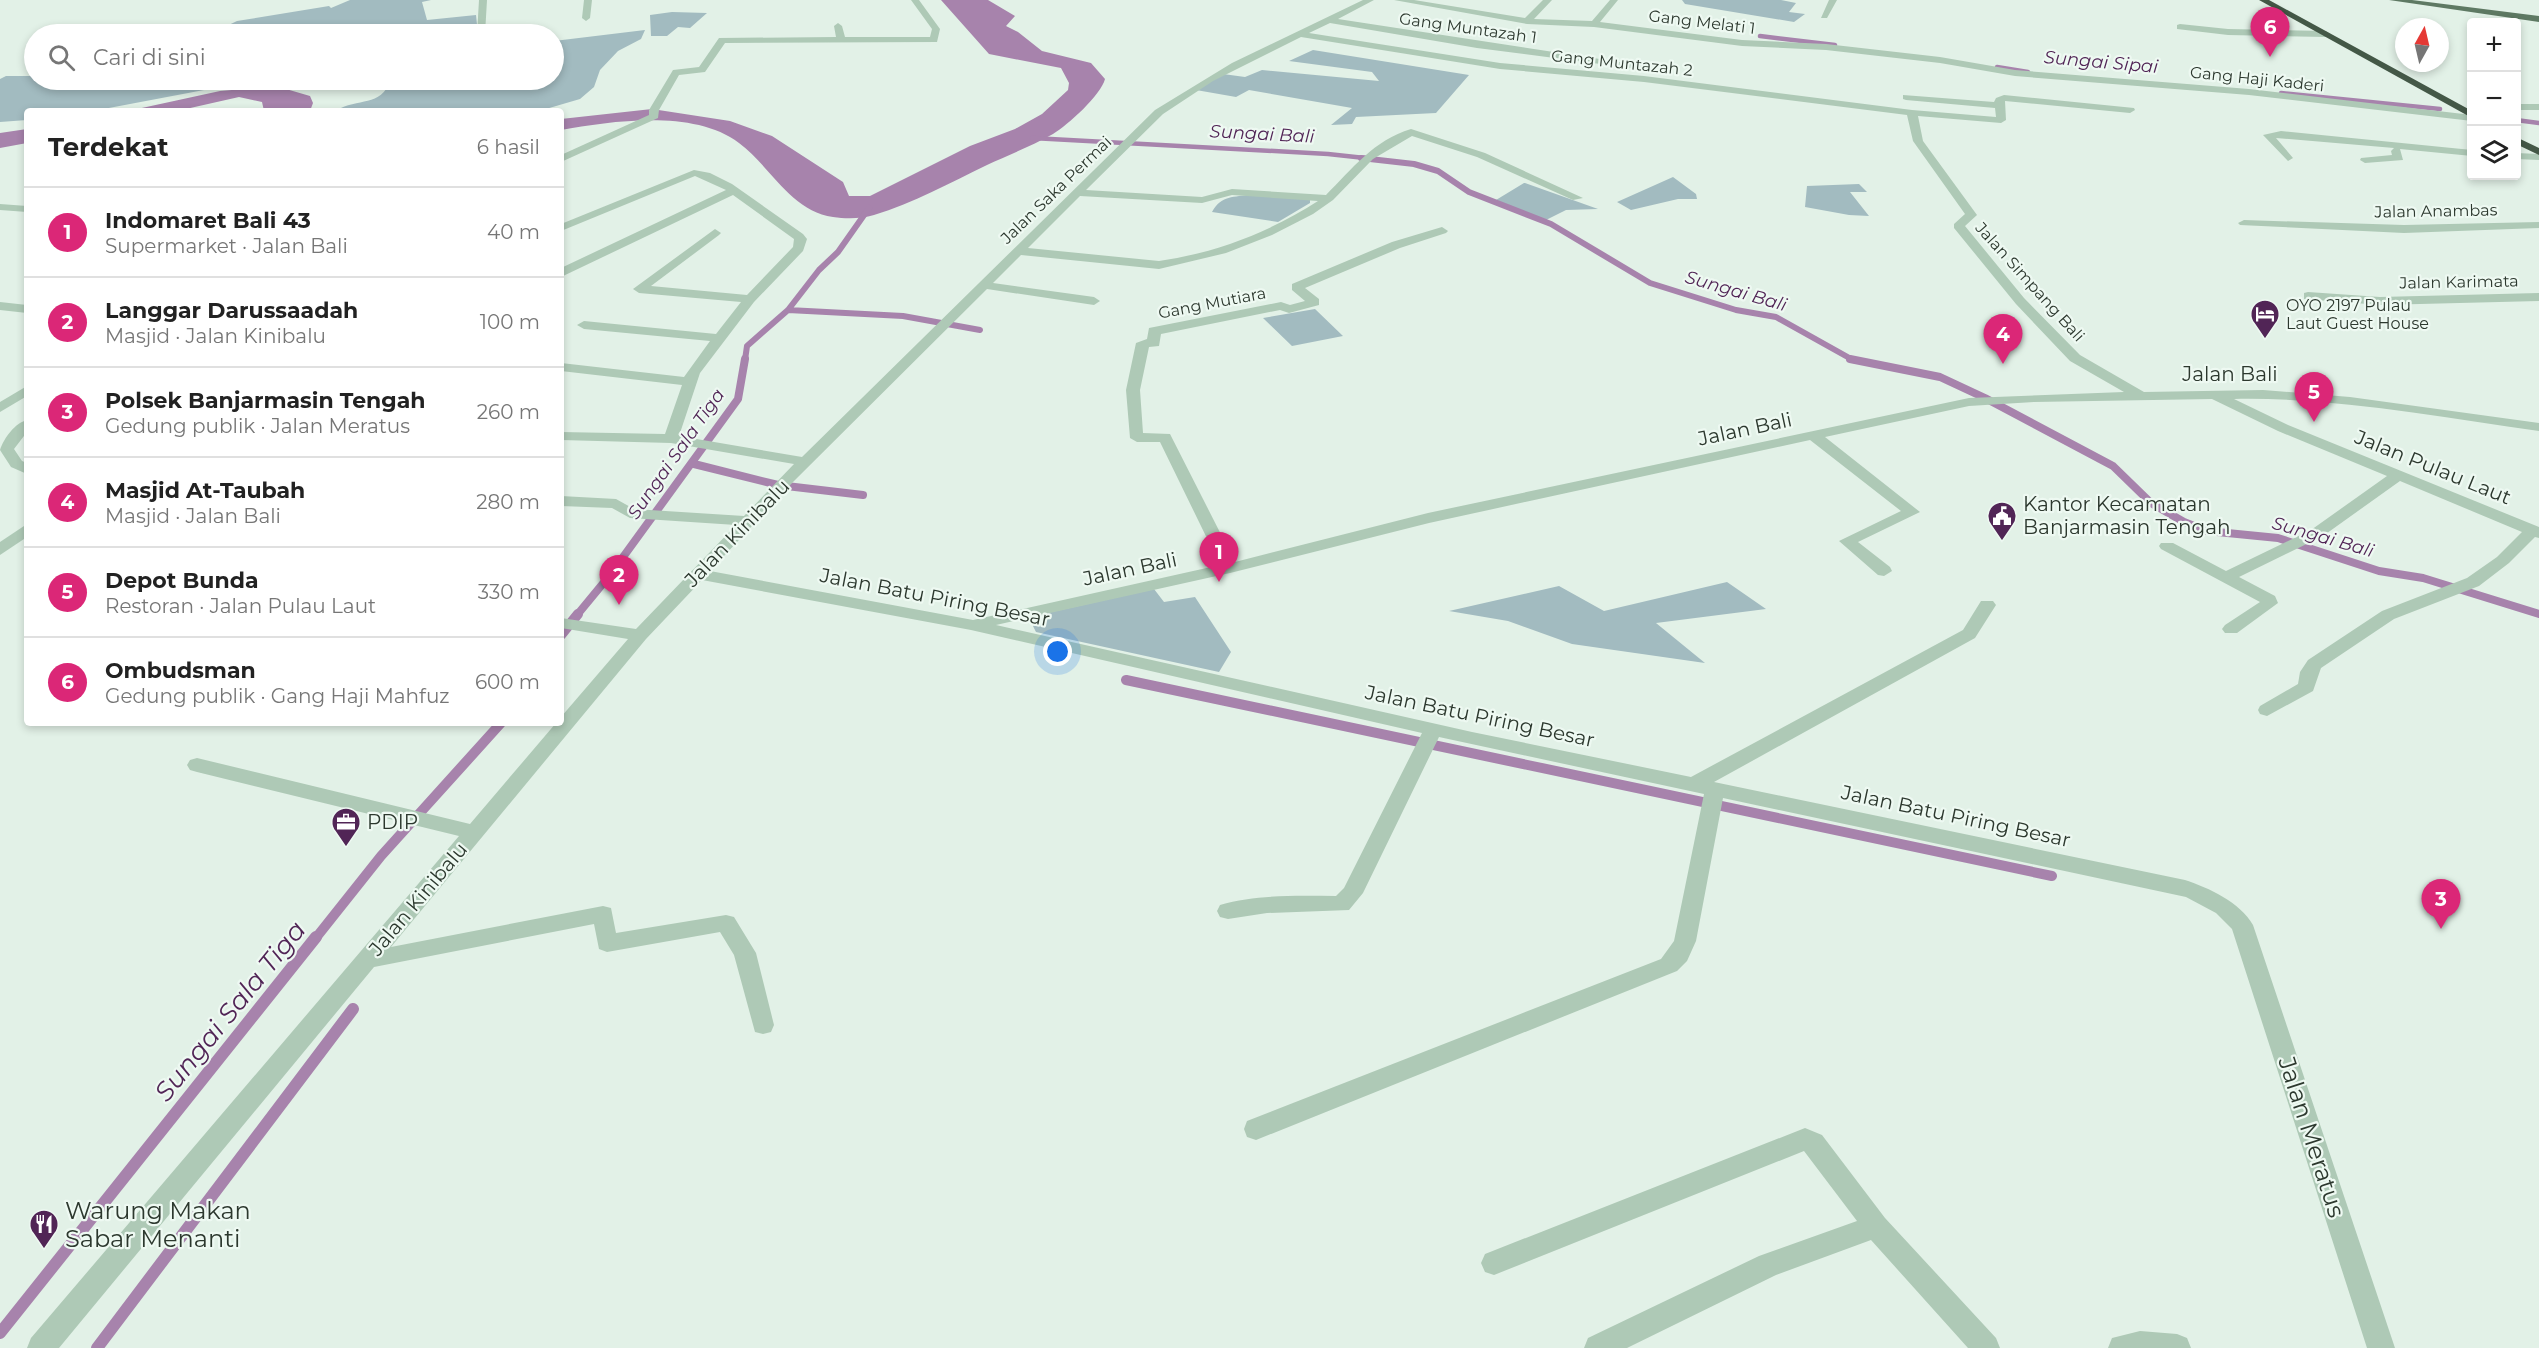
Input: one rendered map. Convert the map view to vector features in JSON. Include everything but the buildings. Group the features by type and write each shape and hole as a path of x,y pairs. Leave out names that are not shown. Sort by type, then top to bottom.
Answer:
{"highway":[{"path":"2263,0 2467,113"},
{"path":"2279,0 2467,102"},
{"path":"2444,99 2460,99"},
{"path":"2521,132 2539,142"},
{"path":"2521,142 2539,152"}],"main road":[{"path":"2400,0 2539,19"}],"street":[{"path":"482,24 483,0"},
{"path":"586,18 588,0"},
{"path":"564,158 654,113 676,72 702,70 722,40 934,40 936,29 915,0"},
{"name":"Jalan Saka Permai","path":"806,462 1159,112 1195,85 1370,0"},
{"name":"Gang Melati 1","path":"1398,0 1527,21 1594,24 1742,43 1788,44"},
{"path":"1527,21 1548,0"},
{"path":"1594,24 1614,0"},
{"path":"1824,16 1833,0"},
{"name":"Gang Muntazah 1","path":"1329,20 1477,45 1668,70"},
{"path":"838,26 841,40"},
{"path":"2180,27 2228,32 2326,34"},
{"name":"Gang Muntazah 2","path":"1301,34 1500,66 1644,79 1908,112 2001,120 2000,105"},
{"name":"Gang Haji Kaderi","path":"1788,44 1940,60 2015,73 2249,92 2467,115"},
{"path":"1644,79 1656,68"},
{"path":"1908,112 1907,93 2000,105 1999,100 2004,98 2130,110"},
{"path":"2521,107 2539,107"},
{"name":"Jalan Simpang Bali","path":"1908,112 1918,141 1971,215 1958,226 2020,301 2075,358 2140,396"},
{"path":"1017,252 1159,265 1179,263 1283,226 1328,198 1374,153 1411,132 1481,154 1577,198"},
{"path":"2288,158 2268,135 2281,134 2467,153"},
{"path":"2365,160 2399,158 2394,147"},
{"path":"2521,156 2539,157"},
{"path":"564,227 689,174 702,175 733,191 782,227 797,233 801,239 799,248 750,299 693,372 670,439"},
{"path":"564,272 733,191"},
{"path":"1078,193 1202,200 1232,192 1328,198"},
{"path":"0,207 24,209"},
{"name":"Jalan Anambas","path":"2244,223 2404,229 2539,225"},
{"name":"Gang Mutiara","path":"1230,568 1165,437 1137,438 1131,408 1133,377 1143,343 1154,342 1154,331 1196,325 1281,306 1289,309 1315,302 1296,287 1396,245 1442,231"},
{"path":"715,233 639,289 750,299"},
{"path":"983,285 1094,301"},
{"name":"Jalan Karimata","path":"2308,296 2380,301 2539,297"},
{"path":"0,306 24,309"},
{"path":"584,325 719,338"},
{"path":"564,367 689,382"},
{"path":"0,408 24,392"},
{"name":"Jalan Bali","path":"971,625 1230,568 1428,518 1973,401 2213,394 2314,397 2539,427"},
{"name":"Jalan Pulau Laut","path":"2213,394 2283,428 2535,532"},
{"path":"0,416 24,417"},
{"path":"24,427 11,440 7,449 16,464 24,468"},
{"path":"1814,435 1912,512 1847,541 1884,571"},
{"path":"564,436 670,439 806,462"},
{"name":"Jalan Kinibalu","path":"564,725 640,635 806,462"},
{"path":"2226,577 2317,533 2398,475"},
{"path":"564,501 616,504 625,512 747,521"},
{"path":"0,550 24,531"},
{"path":"2267,710 2307,687 2308,672 2314,664 2388,615 2460,587 2503,560 2535,532"},
{"path":"2167,546 2267,598 2270,603 2231,629"},
{"name":"Jalan Batu Piring Besar","path":"698,574 971,625 1430,735 1695,784 1712,802 2185,888 2226,909 2242,925"},
{"path":"1695,784 1933,652 1965,638 1987,606"},
{"path":"564,623 640,635"},
{"name":"Jalan Kinibalu","path":"43,1346 563,726"},
{"path":"1228,911 1266,905 1341,904 1345,901 1352,893 1430,735"},
{"path":"197,765 473,832"},
{"path":"1257,1130 1668,965 1679,955 1685,940 1712,802"},
{"path":"367,960 603,914 607,943 726,923 745,953 763,1025"},
{"name":"Jalan Meratus","path":"2242,925 2381,1348"},
{"path":"1494,1263 1800,1139 1813,1143 1876,1226 1986,1348"},
{"path":"1598,1348 1768,1264 1876,1226"},
{"path":"2122,1348 2147,1345 2177,1348"}],"shaded area":[{"path":"350,0 431,0 422,2 427,20 476,15 477,24 231,24 237,21 329,6 331,8"},
{"path":"941,0 988,0 1015,16 1006,26 1018,32 1042,51 1091,63 1105,79 1091,101 1075,117 1045,138 917,199 874,215 859,218 833,217 805,206 739,143 721,132 700,125 653,120 604,123 564,130 564,119 652,109 730,121 772,136 843,182 849,196 870,196 970,146 1015,129 1042,114 1068,90 1069,83 1061,68 989,54"},
{"path":"1682,0 1781,0 1796,3 1789,12 1805,14 1794,22 1685,4"},
{"path":"672,12 707,13 690,28 678,27 667,36 651,36 650,15"},
{"path":"645,30 641,39 618,51 600,70 594,87 580,99 549,108 342,108 375,98 385,90 564,90 564,40"},
{"path":"1313,50 1469,75 1436,113 1356,117 1352,124 1331,125 1352,108 1249,90 1236,97 1196,90 1223,74 1245,77 1262,70 1379,81 1372,72 1289,61"},
{"path":"6,76 24,76 24,90 204,90 109,108 24,108 24,120 0,122 0,79"},
{"path":"289,90 310,96 313,103 311,108 263,108 262,102 239,97 190,108 142,108 220,91"},
{"path":"24,129 24,144 0,148 0,133"},
{"path":"1673,177 1696,194 1697,199 1678,199 1631,210 1617,202"},
{"path":"1524,183 1598,209 1566,210 1546,220 1496,200"},
{"path":"1859,184 1867,192 1850,192 1869,216 1805,207 1807,186"},
{"path":"1251,195 1310,199 1310,203 1278,222 1212,212 1224,200"},
{"path":"1315,309 1343,336 1292,346 1263,318"},
{"path":"1727,582 1766,609 1656,623 1705,663 1572,644 1508,621 1449,611 1559,586 1604,611"},
{"path":"1154,589 1164,602 1195,597 1231,652 1219,672 1036,632 1033,626 1038,616 1047,613"}],"waterway":[{"name":"Sungai Sipai","path":"1760,36 1835,45"},
{"name":"Sungai Sipai","path":"1997,67 2028,72"},
{"name":"Sungai Sipai","path":"2281,93 2440,109"},
{"name":"Sungai Sipai","path":"2521,121 2539,123"},
{"name":"Sungai Bali","path":"1032,138 1328,154 1374,159"},
{"name":"Sungai Bali","path":"1361,158 1414,164 1438,171 1469,192 1551,224 1650,283 1736,310 1776,317 1852,359"},
{"name":"Sungai Sala Tiga","path":"788,310 819,270 838,252 869,208"},
{"name":"Sungai Sala Tiga","path":"745,360 747,346 788,310"},
{"path":"788,310 903,316 980,330"},
{"name":"Sungai Sala Tiga","path":"577,615 610,575 738,399 745,359"},
{"name":"Sungai Bali","path":"1852,359 1940,377 1985,398 2113,466 2151,503 2184,522 2207,531 2278,538 2379,571 2423,578 2539,614"},
{"path":"694,464 778,485 863,495"},
{"name":"Sungai Sala Tiga","path":"564,631 578,614"},
{"path":"1126,680 2052,876"},
{"name":"Sungai Sala Tiga","path":"315,939 381,856 498,726"},
{"name":"Sungai Sala Tiga","path":"0,1333 316,937"},
{"path":"97,1348 353,1009"}],"place":[{"name":"Ombudsman","path":"2270,57"},
{"name":"OYO 2197 Pulau Laut Guest House","path":"2265,340"},
{"name":"Masjid At-Taubah","path":"2003,364"},
{"name":"Depot Bunda","path":"2314,422"},
{"name":"Kantor Kecamatan Banjarmasin Tengah","path":"2002,542"},
{"name":"Indomaret Bali 43","path":"1219,582"},
{"name":"Langgar Darussaadah","path":"619,605"},
{"name":"PDIP","path":"346,848"},
{"name":"Polsek Banjarmasin Tengah","path":"2441,929"},
{"name":"Warung Makan Sabar Menanti","path":"44,1250"}]}
